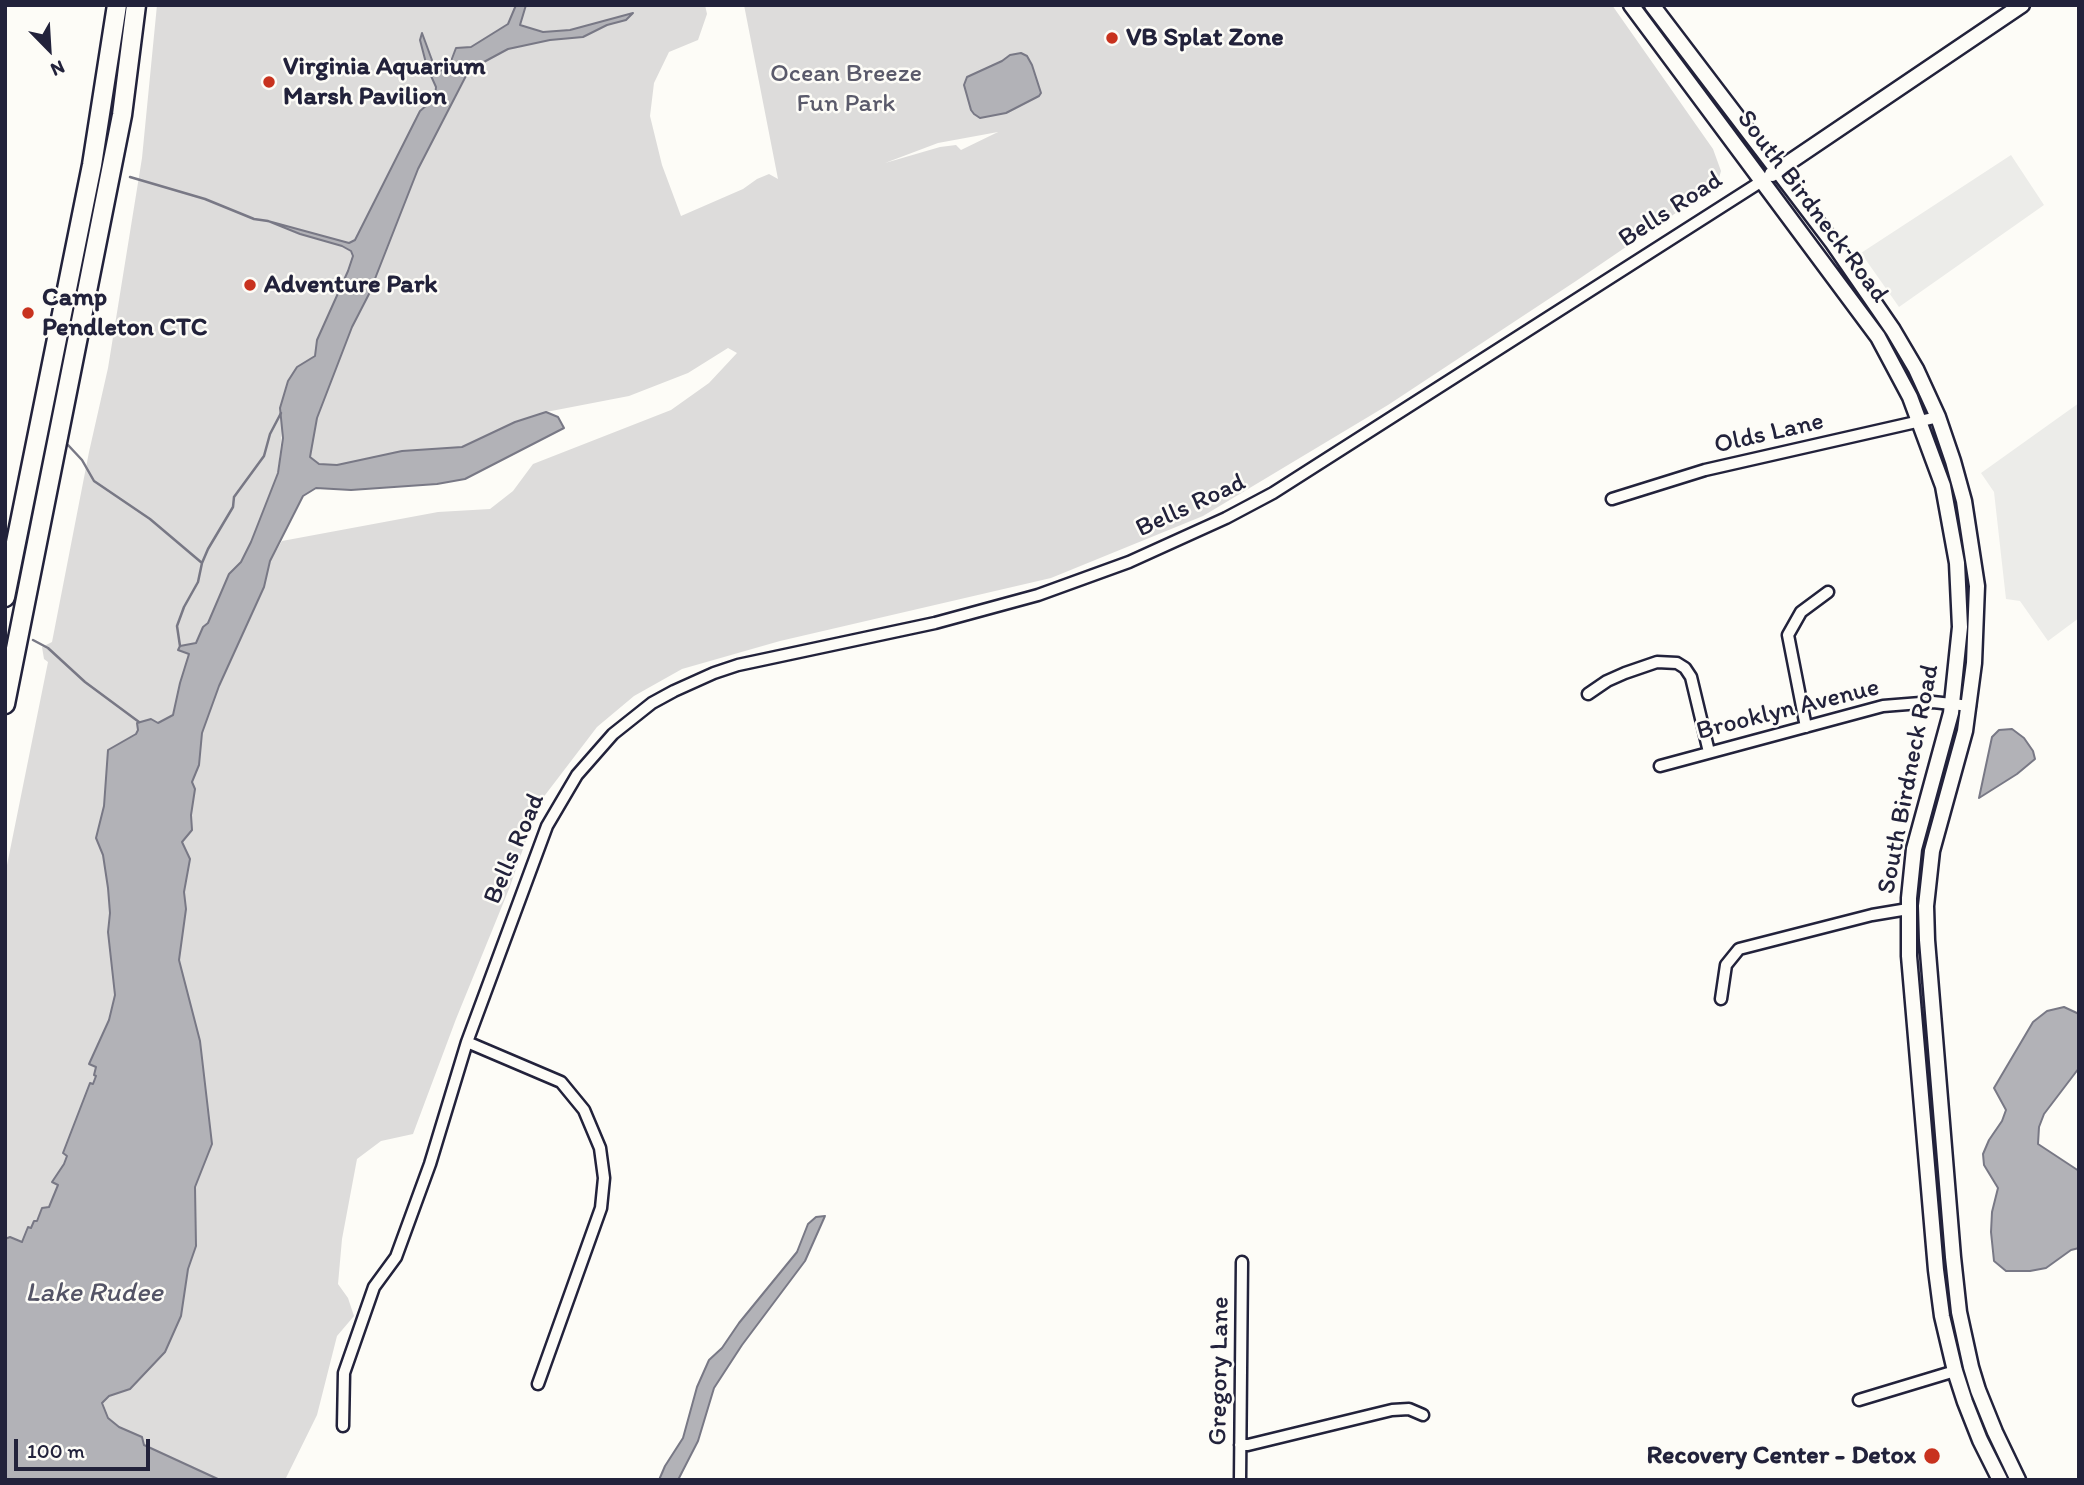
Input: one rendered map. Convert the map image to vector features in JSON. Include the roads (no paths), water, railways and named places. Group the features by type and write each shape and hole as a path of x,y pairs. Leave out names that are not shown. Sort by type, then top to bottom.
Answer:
{"highway":[{"path":"5,597 92,166 117,5"},
{"path":"5,704 120,127 136,5"}],"main road":[{"name":"South Birdneck Road","path":"1631,5 1878,337 1910,397 1943,486 1957,563 1960,627 1952,705 1914,849 1908,909 1909,956 1942,1316 1955,1371 1980,1440 2000,1480"},
{"name":"South Birdneck Road","path":"1652,5 1833,243 1893,330 1916,369 1938,417 1961,491 1975,565 1977,616 1970,706 1932,851 1926,906 1927,940 1952,1257 1959,1312 1970,1367 1978,1390 1994,1432 2018,1480"},
{"name":"Bells Road","path":"1762,181 2022,5"}],"street":[{"name":"Bells Road","path":"343,1426 344,1373 374,1287 396,1257 430,1164 467,1042 547,826 556,808 593,755 613,734 652,703 682,686 714,673 987,610 1079,581 1178,541 1273,493 1762,181"},
{"name":"Olds Lane","path":"1612,499 1705,470 1938,417"},
{"path":"1806,727 1788,635 1801,612 1828,592"},
{"path":"1588,694 1625,673 1657,662 1677,663 1685,668 1695,689 1709,752"},
{"name":"Brooklyn Avenue","path":"1660,765 1883,706 1933,702 1970,706"},
{"path":"1721,999 1726,965 1739,949 1908,909"},
{"path":"467,1042 561,1082 584,1110 600,1148 604,1178 601,1208 538,1384"},
{"name":"Gregory Lane","path":"1240,1480 1242,1262"},
{"path":"1859,1400 1955,1371"},
{"path":"1240,1445 1392,1410 1409,1409 1423,1415"}],"water":[{"name":"Lake Rudee","path":"516,5 526,5 520,25 543,32 570,30 633,13 626,20 607,25 583,37 550,40 508,49 469,70 418,169 369,294 352,327 317,418 310,457 319,464 337,465 402,451 462,447 515,422 546,412 558,417 564,428 465,479 437,484 351,490 316,488 303,496 270,561 264,587 219,686 202,733 199,765 192,782 195,789 192,830 182,842 190,859 184,892 186,909 179,960 200,1041 212,1144 195,1187 196,1246 188,1269 181,1316 165,1352 130,1389 109,1396 102,1403 108,1418 119,1427 142,1437 144,1445 220,1480 5,1480 5,1239 10,1237 22,1242 28,1227 31,1228 34,1221 37,1221 42,1208 49,1207 58,1185 52,1182 64,1164 67,1156 63,1153 90,1083 93,1084 96,1076 96,1067 89,1064 109,1020 115,995 108,932 108,888 103,855 96,838 104,806 108,750 136,734 137,723 151,719 158,723 173,715 189,654 178,650 180,646 196,643 203,627 208,623 229,574 241,562 251,542 278,473 283,438 280,408 288,381 297,367 315,356 317,340 353,256 351,251 342,246 268,221 349,243 355,240 420,111 435,98 436,87 420,40 422,33 436,71 444,70 456,48 471,47 508,24"},
{"path":"1021,53 1027,56 1032,65 1041,93 1039,96 1006,113 980,118 974,114 964,85 967,77 1010,55"},
{"path":"2012,729 2024,738 2035,759 1979,798 1992,737 1999,730"},
{"path":"2064,1007 2079,1014 2079,1068 2044,1114 2039,1127 2038,1144 2079,1171 2079,1248 2071,1250 2046,1268 2006,1271 1994,1261 1992,1212 1998,1188 1984,1165 1983,1154 2006,1110 1994,1088 2033,1022 2047,1011"},
{"path":"825,1216 805,1261 742,1345 714,1388 698,1441 678,1480 659,1480 683,1438 697,1387 709,1360 722,1348 797,1252 808,1224 816,1217"}],"waterway":[{"path":"130,177 205,199 254,219 268,221"},
{"path":"202,563 233,507 234,497 264,456 270,434 281,413"},
{"path":"68,445 82,460 94,481 150,519 202,563 198,582 177,626 180,646"},
{"path":"33,640 48,648 85,682 139,722"}],"place":[{"name":"VB Splat Zone","path":"1112,38"},
{"name":"Virginia Aquarium Marsh Pavilion","path":"269,82"},
{"name":"Adventure Park","path":"250,285"},
{"name":"Camp Pendleton CTC","path":"28,313"},
{"name":"Recovery Center - Detox","path":"1932,1456"}],"park label":[{"name":"Ocean Breeze Fun Park","path":"846,88"}]}
